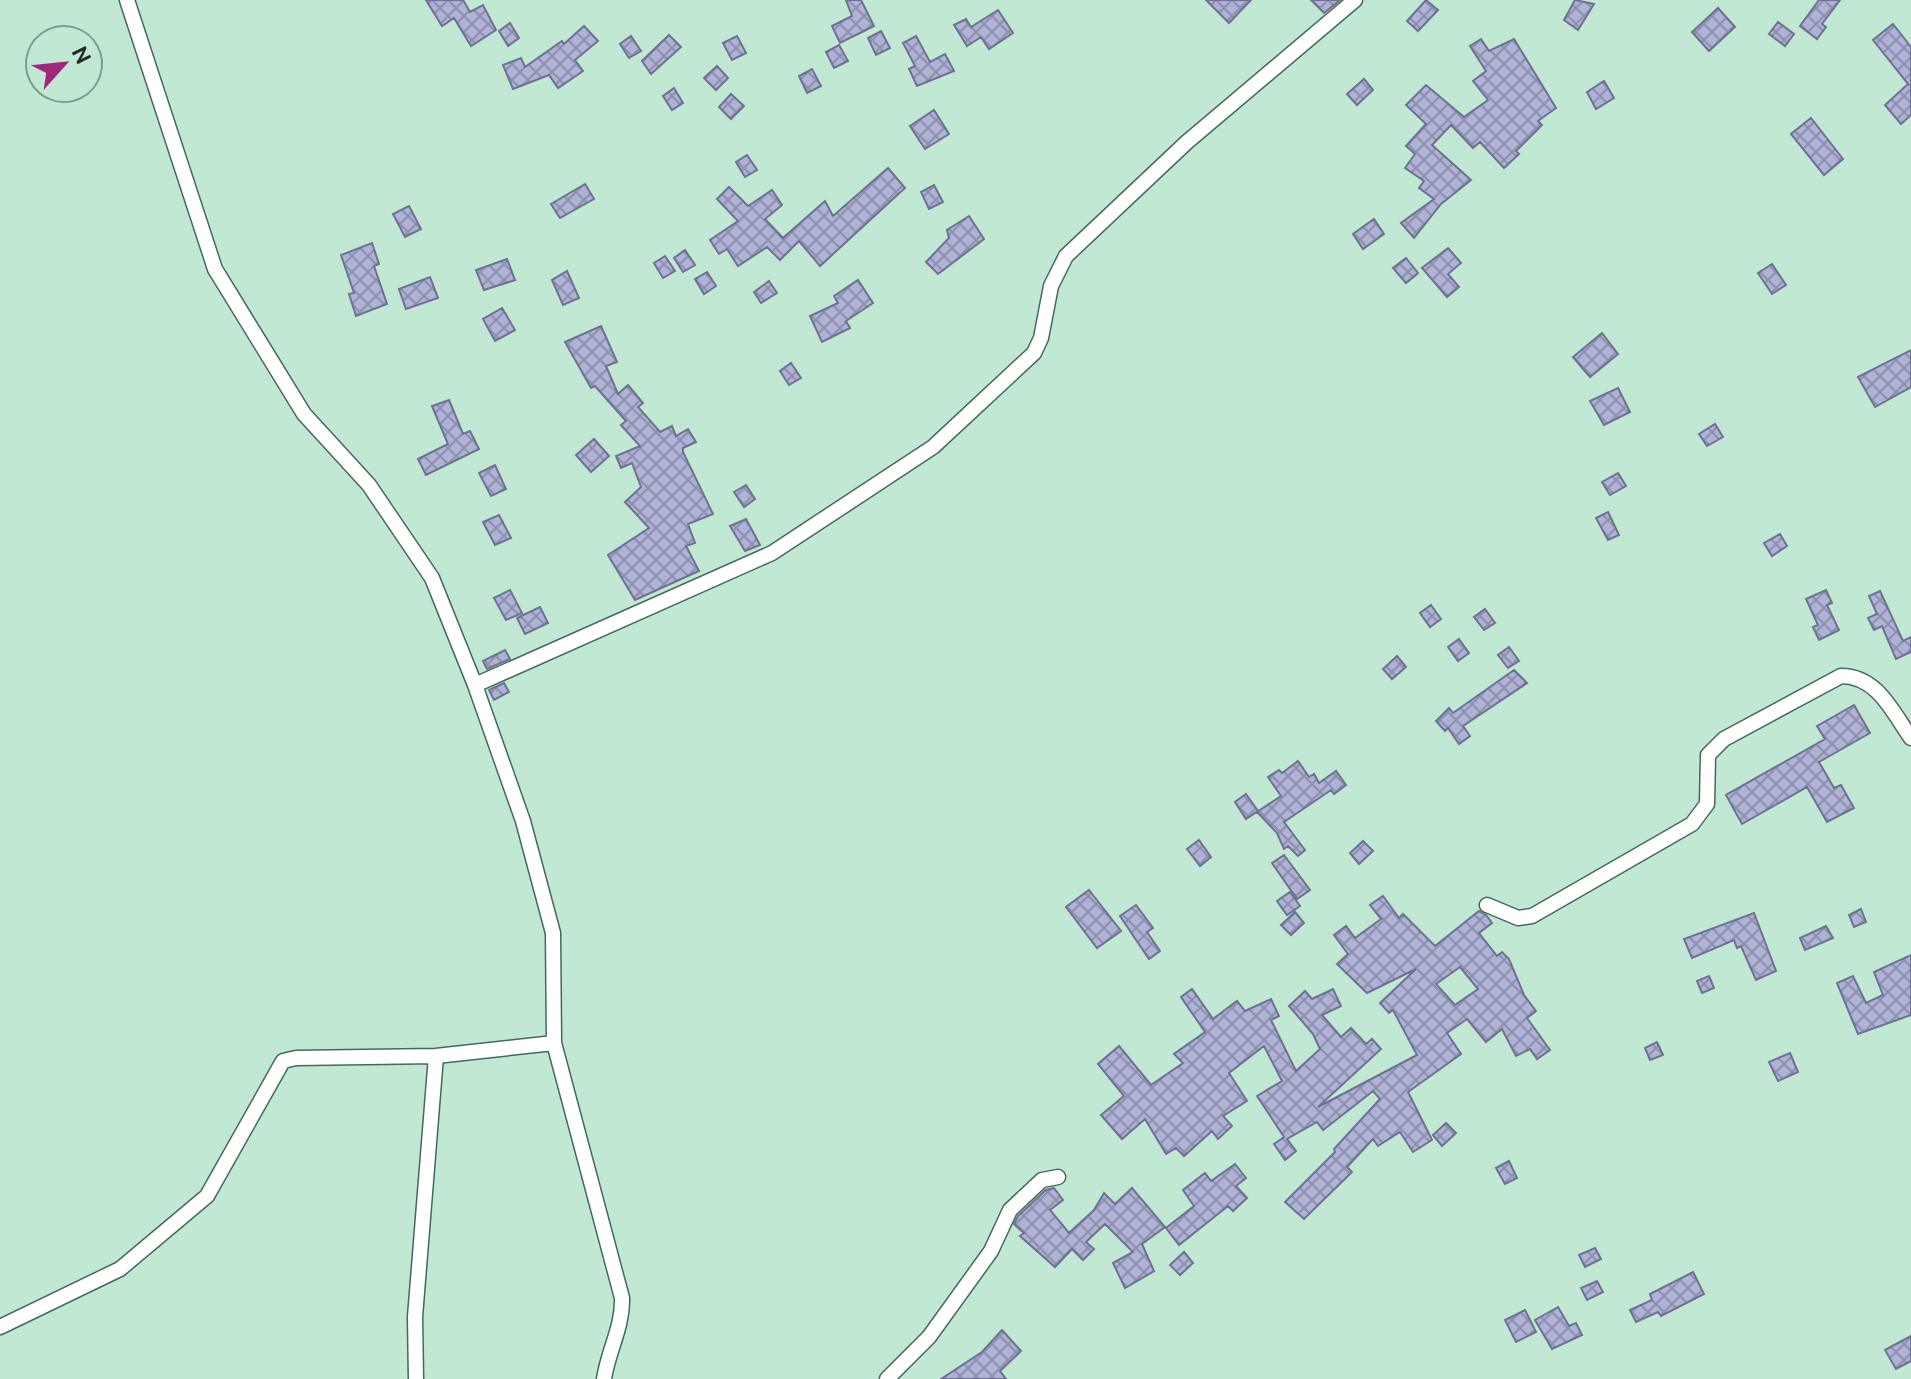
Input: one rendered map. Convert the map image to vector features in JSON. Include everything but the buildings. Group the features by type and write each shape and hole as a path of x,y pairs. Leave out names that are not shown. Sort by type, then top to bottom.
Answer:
{"street":[{"path":"127,0 215,269 304,414 369,485 432,578 475,685 523,821 553,933 554,1043 622,1298 623,1319 607,1357 604,1379"},
{"path":"475,685 772,553 933,447 1034,353 1041,338 1051,286 1066,256 1187,142 1355,0"},
{"path":"1487,905 1518,918 1532,916 1692,824 1707,804 1708,755 1724,739 1841,676 1858,676 1875,688 1911,738"},
{"path":"0,1327 120,1269 207,1196 283,1061 296,1058 436,1056 554,1043"},
{"path":"416,1379 415,1317 436,1056"},
{"path":"887,1379 929,1337 991,1251 1010,1210 1042,1180 1058,1177"}]}
